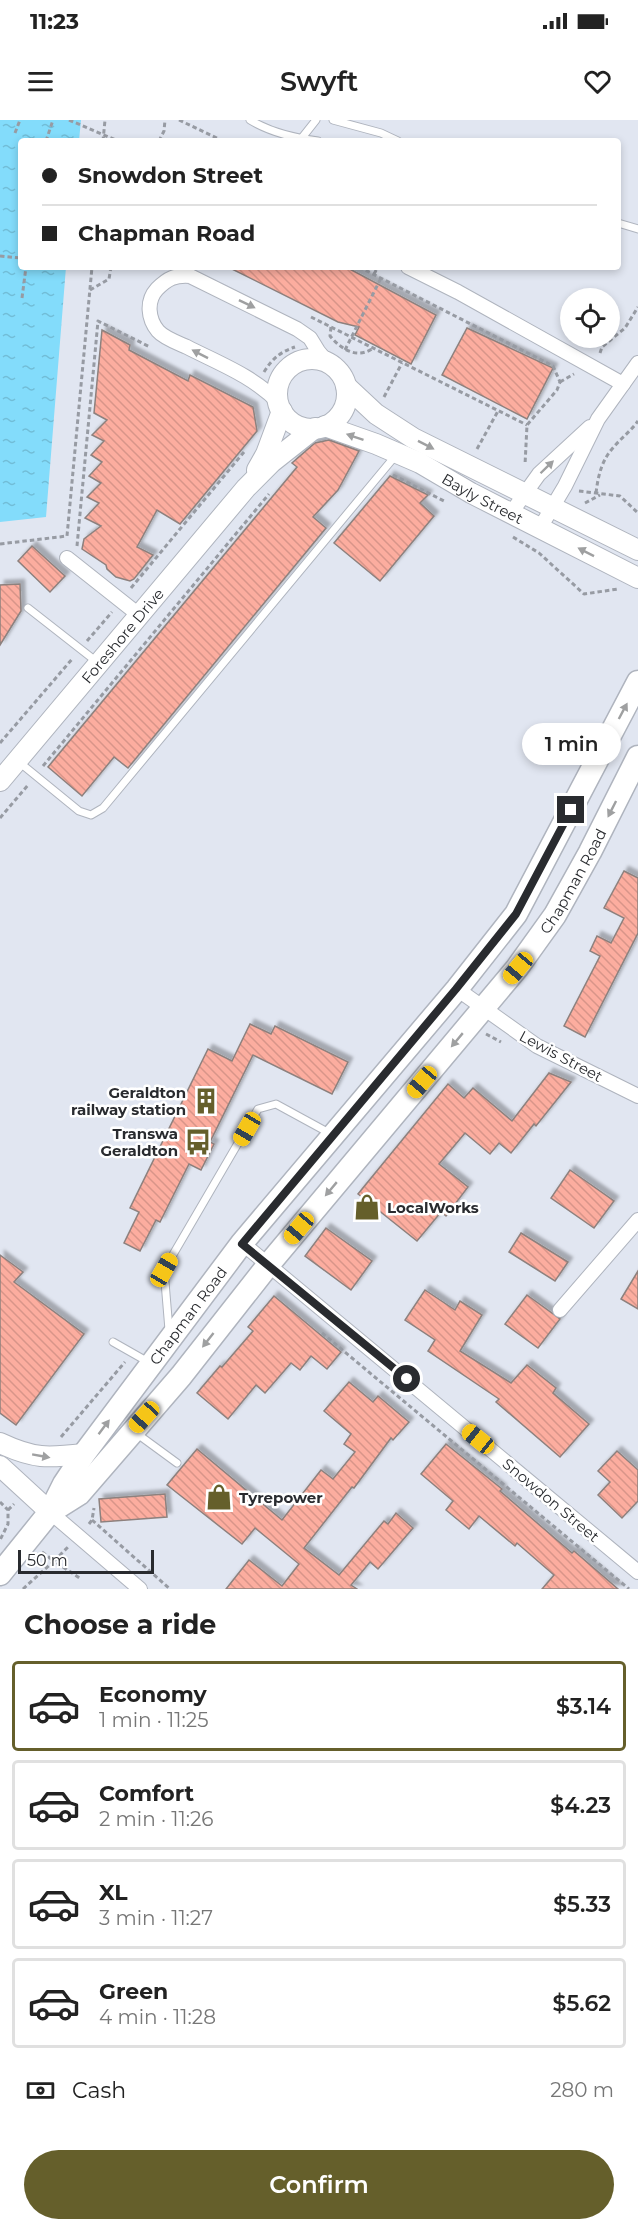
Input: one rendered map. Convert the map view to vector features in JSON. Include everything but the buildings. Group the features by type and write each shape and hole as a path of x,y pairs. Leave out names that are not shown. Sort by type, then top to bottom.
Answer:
{"main road":[{"name":"Chapman Road","path":"0,1574 51,1512 64,1484 84,1454 242,1244 516,914 638,682"},
{"name":"Chapman Road","path":"51,1512 78,1494 180,1376 269,1264 518,968 555,915 638,757"}],"street":[{"path":"414,270 623,384"},
{"path":"174,275 190,276 297,329 310,338 328,363 336,369 346,386 345,405 333,421 320,427 296,425 252,380 159,333 150,316 149,304 154,293 174,275"},
{"path":"280,407 277,392 279,383 290,367 308,360 328,363"},
{"path":"540,528 565,486 598,419 638,363"},
{"name":"Bayly Street","path":"346,386 376,414 413,438 638,550"},
{"name":"Foreshore Drive","path":"246,488 266,454 280,407"},
{"path":"511,513 539,474 598,419"},
{"name":"Bayly Street","path":"320,427 420,463 540,528 630,583"},
{"name":"Foreshore Drive","path":"0,781 246,488 272,462 320,427"},
{"path":"72,555 140,615"},
{"name":"Lewis Street","path":"456,989 537,1046 638,1096"},
{"path":"560,1310 637,1222"},
{"name":"Snowdon Street","path":"242,1244 269,1264 638,1572"},
{"path":"0,1443 20,1452 49,1458 84,1454"},
{"path":"0,1466 140,1589"}],"lane":[{"path":"250,120 298,138"},
{"path":"302,138 316,120"},
{"path":"333,120 392,138"},
{"path":"621,224 638,229"},
{"path":"17,761 79,811 91,815 103,808 398,454"},
{"path":"27,608 99,663"},
{"path":"170,1340 164,1270 258,1109 276,1104 333,1135"},
{"path":"113,1342 152,1364"},
{"path":"132,1430 177,1463"}],"path":[{"path":"15,133 20,120"},
{"path":"47,138 53,120"},
{"path":"69,120 111,138"},
{"path":"104,138 105,120"},
{"path":"160,138 165,120"},
{"path":"179,120 217,138"},
{"path":"0,256 18,258"},
{"path":"22,298 26,270"},
{"path":"0,544 67,537 92,270"},
{"path":"90,290 109,279 110,270"},
{"path":"365,270 553,366 560,382"},
{"path":"374,274 376,270"},
{"path":"345,350 381,278"},
{"path":"600,353 602,347 625,328 638,307"},
{"path":"311,317 526,425"},
{"path":"72,555 98,321 158,351"},
{"path":"331,327 330,336 345,350 364,353 373,348"},
{"path":"260,377 271,360 298,346"},
{"path":"381,402 402,363"},
{"path":"528,469 525,465 526,425 557,390 560,382 573,375"},
{"path":"473,457 498,411"},
{"path":"596,493 600,468 611,449 631,432 638,421"},
{"path":"125,595 245,451"},
{"path":"384,471 447,503"},
{"path":"578,491 620,496 638,513"},
{"path":"0,818 271,492"},
{"path":"582,505 601,494"},
{"path":"511,536 539,553 584,594 630,583"},
{"path":"0,743 115,609"},
{"path":"316,1328 629,1589"},
{"path":"58,1440 126,1360"},
{"path":"0,1502 10,1508 10,1525 0,1540"},
{"path":"92,1520 170,1589"},
{"path":"23,1589 64,1551"},
{"path":"47,1556 81,1579"}],"water":[{"path":"0,120 81,120 79,138 18,138 18,270 66,270 46,517 0,522"}],"place":[{"name":"Geraldton railway station","path":"206,1101"},
{"name":"Transwa Geraldton","path":"198,1142"},
{"name":"LocalWorks","path":"367,1207"},
{"name":"Tyrepower","path":"219,1497"}],"route":[{"path":"407,1379 283,1275 242,1244 516,914 571,810"}]}
